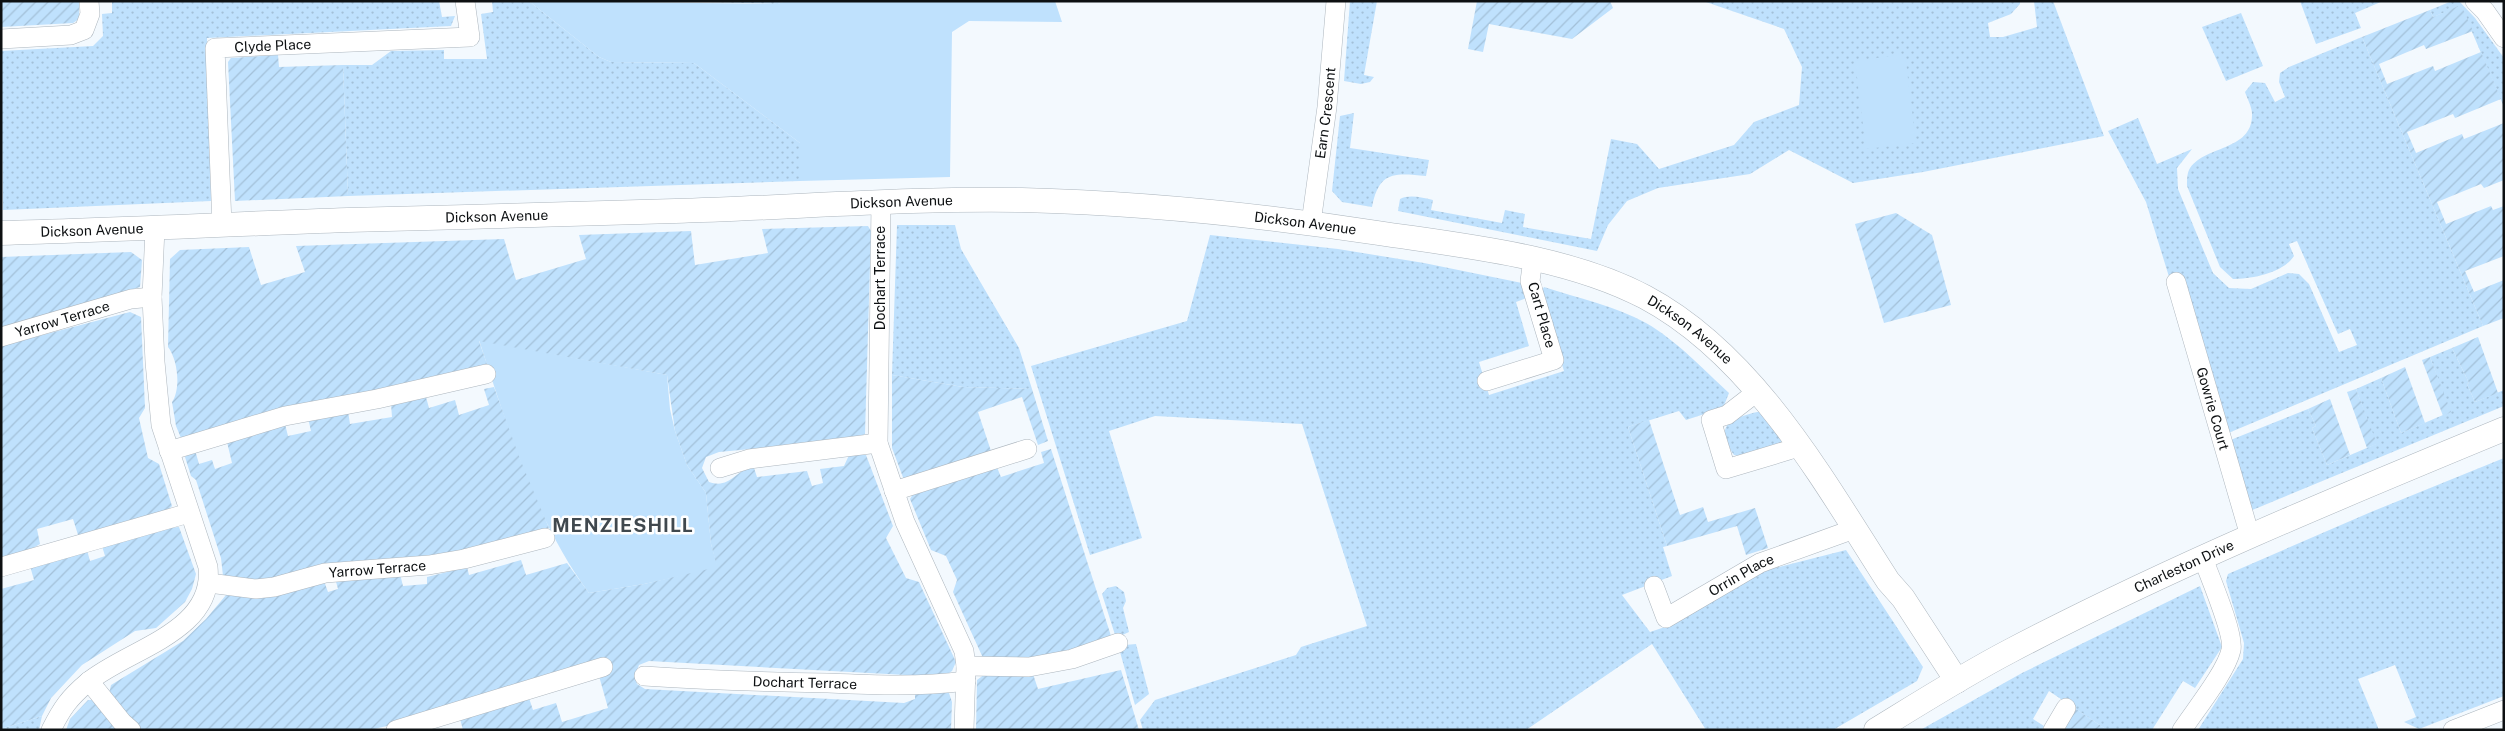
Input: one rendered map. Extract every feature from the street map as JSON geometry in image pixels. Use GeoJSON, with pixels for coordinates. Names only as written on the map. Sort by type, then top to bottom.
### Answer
{"type":"FeatureCollection","features":[{"type":"Feature","properties":{"kind":"street"},"geometry":{"type":"LineString","coordinates":[[1,39],[70,35],[84,30],[90,14],[89,1]]}},
{"type":"Feature","properties":{"kind":"street","name":"Clyde Place"},"geometry":{"type":"LineString","coordinates":[[222,225],[215,48],[470,37],[465,1]]}},
{"type":"Feature","properties":{"kind":"street","name":"Earn Crescent"},"geometry":{"type":"LineString","coordinates":[[1311,223],[1327,107],[1336,1]]}},
{"type":"Feature","properties":{"kind":"street"},"geometry":{"type":"LineString","coordinates":[[2475,1],[2485,11],[2504,38]]}},
{"type":"Feature","properties":{"kind":"street","name":"Dickson Avenue"},"geometry":{"type":"LineString","coordinates":[[1,233],[688,211],[881,202],[1022,200],[1200,211],[1311,223],[1533,259],[1618,284],[1650,300],[1689,327],[1758,391],[1799,444],[1957,681]]}},
{"type":"Feature","properties":{"kind":"street","name":"Dochart Terrace"},"geometry":{"type":"LineString","coordinates":[[881,202],[878,443],[905,522],[964,651],[966,674],[964,730]]}},
{"type":"Feature","properties":{"kind":"street"},"geometry":{"type":"LineString","coordinates":[[51,730],[62,706],[89,681],[175,631],[197,609],[209,583],[208,567],[161,425],[152,297],[155,228]]}},
{"type":"Feature","properties":{"kind":"street","name":"Cart Place"},"geometry":{"type":"LineString","coordinates":[[1487,380],[1554,360],[1530,281],[1533,259]]}},
{"type":"Feature","properties":{"kind":"street","name":"Gowrie Court"},"geometry":{"type":"LineString","coordinates":[[2176,282],[2250,536]]}},
{"type":"Feature","properties":{"kind":"street","name":"Yarrow Terrace"},"geometry":{"type":"LineString","coordinates":[[1,337],[130,299],[152,297]]}},
{"type":"Feature","properties":{"kind":"street"},"geometry":{"type":"LineString","coordinates":[[169,451],[285,416],[386,397],[486,374]]}},
{"type":"Feature","properties":{"kind":"street"},"geometry":{"type":"LineString","coordinates":[[1758,391],[1727,415],[1711,420],[1726,469],[1788,450],[1799,444]]}},
{"type":"Feature","properties":{"kind":"street","name":"Charleston Drive"},"geometry":{"type":"LineString","coordinates":[[1876,730],[2010,651],[2203,558],[2250,536],[2504,429]]}},
{"type":"Feature","properties":{"kind":"street"},"geometry":{"type":"LineString","coordinates":[[720,468],[749,459],[878,443]]}},
{"type":"Feature","properties":{"kind":"street"},"geometry":{"type":"LineString","coordinates":[[894,491],[1027,449]]}},
{"type":"Feature","properties":{"kind":"street"},"geometry":{"type":"LineString","coordinates":[[1,567],[189,513]]}},
{"type":"Feature","properties":{"kind":"street","name":"Orrin Place"},"geometry":{"type":"LineString","coordinates":[[1654,586],[1666,618],[1760,563],[1854,529]]}},
{"type":"Feature","properties":{"kind":"street","name":"Yarrow Terrace"},"geometry":{"type":"LineString","coordinates":[[209,583],[256,589],[274,587],[324,573],[429,565],[464,559],[545,538]]}},
{"type":"Feature","properties":{"kind":"street"},"geometry":{"type":"LineString","coordinates":[[2182,730],[2227,661],[2232,648],[2230,633],[2203,558]]}},
{"type":"Feature","properties":{"kind":"street","name":"Dochart Terrace"},"geometry":{"type":"LineString","coordinates":[[644,676],[732,681],[872,685],[939,684],[966,674],[1028,668],[1072,659],[1118,643]]}},
{"type":"Feature","properties":{"kind":"street"},"geometry":{"type":"LineString","coordinates":[[396,730],[603,668]]}},
{"type":"Feature","properties":{"kind":"street"},"geometry":{"type":"LineString","coordinates":[[89,681],[122,722],[131,730]]}},
{"type":"Feature","properties":{"kind":"street"},"geometry":{"type":"LineString","coordinates":[[2053,730],[2066,708]]}},
{"type":"Feature","properties":{"kind":"street"},"geometry":{"type":"LineString","coordinates":[[2453,730],[2504,710]]}},
{"type":"Feature","properties":{"kind":"shaded area"},"geometry":{"type":"Polygon","coordinates":[[[1,1],[79,1],[79,19],[73,23],[1,27],[1,1]]]}},
{"type":"Feature","properties":{"kind":"shaded area"},"geometry":{"type":"Polygon","coordinates":[[[112,1],[439,1],[442,17],[455,16],[451,26],[207,38],[211,201],[3,210],[1,51],[93,46],[103,36],[102,14],[112,13],[112,1]]]}},
{"type":"Feature","properties":{"kind":"shaded area"},"geometry":{"type":"Polygon","coordinates":[[[492,1],[530,2],[599,57],[611,62],[694,63],[800,143],[800,181],[348,196],[343,65],[372,65],[391,51],[444,50],[444,59],[487,59],[481,14],[493,12],[492,1]]]}},
{"type":"Feature","properties":{"kind":"shaded area"},"geometry":{"type":"Polygon","coordinates":[[[524,1],[778,4],[785,1],[1055,1],[1062,22],[969,21],[952,32],[950,177],[800,181],[800,143],[694,63],[611,62],[599,57],[530,2],[524,1]]]}},
{"type":"Feature","properties":{"kind":"shaded area"},"geometry":{"type":"Polygon","coordinates":[[[670,1],[785,1],[778,4],[670,1]]]}},
{"type":"Feature","properties":{"kind":"shaded area"},"geometry":{"type":"Polygon","coordinates":[[[1350,1],[1377,1],[1364,75],[1374,77],[1370,82],[1361,84],[1344,81],[1350,1]]]}},
{"type":"Feature","properties":{"kind":"shaded area"},"geometry":{"type":"Polygon","coordinates":[[[1477,1],[1610,1],[1613,8],[1572,39],[1489,24],[1483,52],[1468,49],[1477,1]]]}},
{"type":"Feature","properties":{"kind":"shaded area"},"geometry":{"type":"Polygon","coordinates":[[[1703,1],[2020,1],[2020,4],[2011,14],[1988,23],[1990,37],[2003,37],[2037,27],[2034,1],[2053,1],[2104,136],[1923,172],[1853,183],[1789,150],[1750,174],[1658,188],[1627,201],[1608,225],[1597,251],[1398,211],[1400,199],[1421,197],[1433,200],[1431,210],[1502,223],[1505,210],[1525,214],[1523,227],[1591,239],[1611,139],[1637,144],[1659,169],[1734,145],[1754,122],[1799,105],[1802,67],[1784,29],[1703,1]]]}},
{"type":"Feature","properties":{"kind":"shaded area"},"geometry":{"type":"Polygon","coordinates":[[[2300,1],[2383,1],[2355,13],[2361,28],[2316,44],[2300,1]]]}},
{"type":"Feature","properties":{"kind":"shaded area"},"geometry":{"type":"Polygon","coordinates":[[[2452,1],[2459,1],[2475,18],[2504,58],[2504,107],[2461,6],[2433,17],[2430,10],[2452,1]]]}},
{"type":"Feature","properties":{"kind":"shaded area"},"geometry":{"type":"Polygon","coordinates":[[[2461,5],[2473,31],[2426,49],[2424,45],[2379,64],[2387,84],[2433,66],[2435,71],[2481,52],[2501,99],[2455,118],[2453,114],[2407,132],[2416,153],[2462,134],[2464,139],[2504,123],[2504,180],[2484,188],[2481,184],[2437,202],[2446,224],[2491,206],[2493,210],[2504,206],[2504,256],[2465,271],[2474,292],[2504,280],[2504,318],[2483,326],[2362,37],[2430,10],[2433,17],[2461,5]]]}},
{"type":"Feature","properties":{"kind":"shaded area"},"geometry":{"type":"Polygon","coordinates":[[[2241,13],[2263,66],[2226,81],[2202,27],[2241,13]]]}},
{"type":"Feature","properties":{"kind":"shaded area"},"geometry":{"type":"Polygon","coordinates":[[[2362,37],[2483,326],[2226,434],[2170,280],[2146,202],[2108,131],[2138,118],[2157,164],[2192,149],[2177,168],[2178,189],[2213,273],[2229,288],[2251,289],[2288,273],[2299,274],[2309,284],[2339,352],[2357,345],[2350,329],[2338,334],[2297,241],[2289,244],[2294,256],[2282,267],[2258,276],[2233,279],[2220,267],[2187,186],[2187,178],[2189,170],[2196,162],[2236,142],[2245,135],[2250,126],[2252,114],[2245,92],[2253,82],[2265,83],[2275,102],[2285,97],[2279,82],[2280,73],[2289,67],[2362,37]]]}},
{"type":"Feature","properties":{"kind":"shaded area"},"geometry":{"type":"Polygon","coordinates":[[[1905,54],[1916,143],[1866,149],[1855,61],[1905,54]]]}},
{"type":"Feature","properties":{"kind":"shaded area"},"geometry":{"type":"Polygon","coordinates":[[[278,55],[279,67],[343,65],[348,196],[235,201],[228,62],[231,58],[278,55]]]}},
{"type":"Feature","properties":{"kind":"shaded area"},"geometry":{"type":"Polygon","coordinates":[[[1354,113],[1350,148],[1429,160],[1426,176],[1397,175],[1384,181],[1375,195],[1372,207],[1342,202],[1332,191],[1340,116],[1354,113]]]}},
{"type":"Feature","properties":{"kind":"shaded area"},"geometry":{"type":"Polygon","coordinates":[[[1896,213],[1932,235],[1951,305],[1884,323],[1855,224],[1896,213]]]}},
{"type":"Feature","properties":{"kind":"shaded area"},"geometry":{"type":"Polygon","coordinates":[[[897,225],[955,225],[961,249],[1019,348],[1032,389],[963,387],[892,375],[897,225]]]}},
{"type":"Feature","properties":{"kind":"shaded area"},"geometry":{"type":"Polygon","coordinates":[[[868,226],[871,231],[865,434],[855,439],[719,452],[706,457],[702,468],[709,482],[716,484],[727,482],[753,465],[757,477],[807,471],[812,486],[823,483],[820,469],[844,466],[850,453],[866,455],[893,526],[886,538],[906,578],[919,582],[956,662],[952,671],[943,677],[649,661],[639,665],[635,675],[637,684],[645,689],[904,703],[915,699],[915,694],[920,691],[949,693],[952,702],[951,730],[463,730],[460,719],[529,698],[533,710],[556,703],[562,722],[608,708],[599,676],[374,729],[141,730],[109,694],[111,685],[183,641],[206,619],[226,595],[266,597],[324,581],[328,592],[338,589],[335,578],[400,574],[403,586],[427,584],[427,577],[467,567],[469,575],[521,560],[526,575],[567,563],[589,593],[644,584],[717,567],[711,544],[706,493],[687,465],[675,431],[667,375],[479,341],[488,367],[181,438],[176,426],[172,402],[177,390],[176,367],[168,347],[170,259],[180,250],[249,247],[261,285],[305,272],[296,246],[504,239],[516,280],[586,259],[579,235],[691,231],[695,265],[768,253],[762,229],[868,226]]]}},
{"type":"Feature","properties":{"kind":"shaded area"},"geometry":{"type":"Polygon","coordinates":[[[1210,235],[1338,249],[1424,263],[1522,283],[1527,298],[1516,302],[1529,346],[1479,362],[1489,395],[1564,371],[1540,294],[1544,287],[1622,312],[1646,323],[1668,338],[1729,393],[1723,408],[1686,420],[1679,411],[1628,427],[1667,546],[1663,547],[1672,576],[1622,595],[1650,632],[1662,628],[1763,571],[1846,550],[1923,667],[1917,681],[1833,730],[1706,730],[1652,644],[1526,730],[1143,730],[1140,720],[1155,700],[1296,655],[1301,647],[1367,626],[1302,424],[1155,416],[1109,431],[1142,538],[1090,555],[1031,366],[1187,321],[1210,235]]]}},
{"type":"Feature","properties":{"kind":"shaded area"},"geometry":{"type":"Polygon","coordinates":[[[131,252],[142,260],[140,287],[1,329],[1,257],[131,252]]]}},
{"type":"Feature","properties":{"kind":"shaded area"},"geometry":{"type":"Polygon","coordinates":[[[130,312],[141,317],[145,408],[139,418],[148,458],[159,464],[172,506],[165,513],[79,538],[73,519],[37,529],[40,544],[23,554],[1,560],[1,346],[130,312]]]}},
{"type":"Feature","properties":{"kind":"shaded area"},"geometry":{"type":"Polygon","coordinates":[[[2478,337],[2498,393],[2475,402],[2467,384],[2469,383],[2452,348],[2478,337]]]}},
{"type":"Feature","properties":{"kind":"shaded area"},"geometry":{"type":"Polygon","coordinates":[[[479,340],[667,375],[670,409],[675,431],[687,465],[706,493],[711,544],[718,568],[644,584],[589,593],[553,534],[524,471],[479,340]]]}},
{"type":"Feature","properties":{"kind":"shaded area"},"geometry":{"type":"Polygon","coordinates":[[[2452,348],[2469,383],[2467,384],[2475,402],[2504,390],[2504,406],[2250,511],[2228,441],[2308,409],[2316,426],[2312,428],[2327,465],[2376,444],[2356,389],[2381,378],[2401,433],[2450,412],[2430,357],[2452,348]]]}},
{"type":"Feature","properties":{"kind":"shaded area"},"geometry":{"type":"Polygon","coordinates":[[[2430,357],[2451,412],[2443,416],[2422,360],[2430,357]]]}},
{"type":"Feature","properties":{"kind":"shaded area"},"geometry":{"type":"Polygon","coordinates":[[[2405,367],[2425,423],[2401,433],[2381,378],[2405,367]]]}},
{"type":"Feature","properties":{"kind":"shaded area"},"geometry":{"type":"Polygon","coordinates":[[[892,375],[963,387],[1032,389],[1048,441],[1038,445],[1022,397],[978,412],[991,451],[904,480],[892,448],[892,375]]]}},
{"type":"Feature","properties":{"kind":"shaded area"},"geometry":{"type":"Polygon","coordinates":[[[494,387],[520,459],[549,528],[438,558],[254,582],[223,576],[221,558],[196,480],[191,476],[185,457],[189,452],[195,450],[199,464],[212,460],[215,469],[232,463],[227,442],[285,424],[288,436],[311,431],[308,418],[348,411],[350,424],[392,417],[391,404],[426,397],[429,408],[455,400],[459,415],[489,405],[484,389],[494,387]]]}},
{"type":"Feature","properties":{"kind":"shaded area"},"geometry":{"type":"Polygon","coordinates":[[[2356,389],[2377,444],[2367,448],[2347,392],[2356,389]]]}},
{"type":"Feature","properties":{"kind":"shaded area"},"geometry":{"type":"Polygon","coordinates":[[[2330,399],[2350,455],[2327,465],[2312,428],[2316,426],[2308,409],[2330,399]]]}},
{"type":"Feature","properties":{"kind":"shaded area"},"geometry":{"type":"Polygon","coordinates":[[[1761,411],[1782,440],[1779,446],[1747,457],[1734,455],[1725,436],[1725,429],[1734,420],[1742,416],[1761,411]]]}},
{"type":"Feature","properties":{"kind":"shaded area"},"geometry":{"type":"Polygon","coordinates":[[[1649,420],[1680,515],[1703,507],[1708,522],[1755,508],[1768,548],[1746,555],[1737,526],[1667,546],[1628,427],[1649,420]]]}},
{"type":"Feature","properties":{"kind":"shaded area"},"geometry":{"type":"Polygon","coordinates":[[[1051,449],[1112,639],[1052,658],[983,658],[953,592],[957,580],[946,556],[931,550],[910,499],[914,492],[996,465],[1001,477],[1044,463],[1041,452],[1051,449]]]}},
{"type":"Feature","properties":{"kind":"shaded area"},"geometry":{"type":"Polygon","coordinates":[[[2504,458],[2504,696],[2419,729],[2404,722],[2416,717],[2395,665],[2358,679],[2379,730],[2198,730],[2243,659],[2244,643],[2226,581],[2228,574],[2371,512],[2504,458]]]}},
{"type":"Feature","properties":{"kind":"shaded area"},"geometry":{"type":"Polygon","coordinates":[[[179,527],[196,574],[192,589],[185,602],[156,628],[135,631],[82,665],[51,698],[42,716],[1,729],[1,589],[34,580],[30,566],[87,550],[90,561],[105,556],[102,546],[167,528],[179,527]]]}},
{"type":"Feature","properties":{"kind":"shaded area"},"geometry":{"type":"Polygon","coordinates":[[[1116,586],[1124,592],[1126,601],[1123,608],[1129,632],[1116,638],[1102,594],[1107,588],[1116,586]]]}},
{"type":"Feature","properties":{"kind":"shaded area"},"geometry":{"type":"Polygon","coordinates":[[[2200,586],[2222,647],[2195,688],[2183,681],[2152,730],[2107,730],[2049,691],[2033,719],[2044,726],[2042,730],[1922,729],[2022,673],[2200,586]]]}},
{"type":"Feature","properties":{"kind":"shaded area"},"geometry":{"type":"Polygon","coordinates":[[[1136,644],[1149,694],[1135,705],[1120,652],[1125,645],[1136,644]]]}},
{"type":"Feature","properties":{"kind":"shaded area"},"geometry":{"type":"Polygon","coordinates":[[[1121,670],[1139,730],[976,730],[977,680],[985,674],[1033,674],[1038,689],[1121,670]]]}},
{"type":"Feature","properties":{"kind":"shaded area"},"geometry":{"type":"Polygon","coordinates":[[[88,700],[94,700],[119,730],[66,730],[70,719],[88,700]]]}},
{"type":"Feature","properties":{"kind":"shaded area"},"geometry":{"type":"Polygon","coordinates":[[[2076,709],[2107,730],[2068,730],[2065,728],[2076,709]]]}},
{"type":"Feature","properties":{"kind":"shaded area"},"geometry":{"type":"Polygon","coordinates":[[[42,716],[39,730],[1,730],[1,729],[42,716]]]}},
{"type":"Feature","properties":{"kind":"district","name":"MENZIESHILL"},"geometry":{"type":"Point","coordinates":[623,525]}}]}
